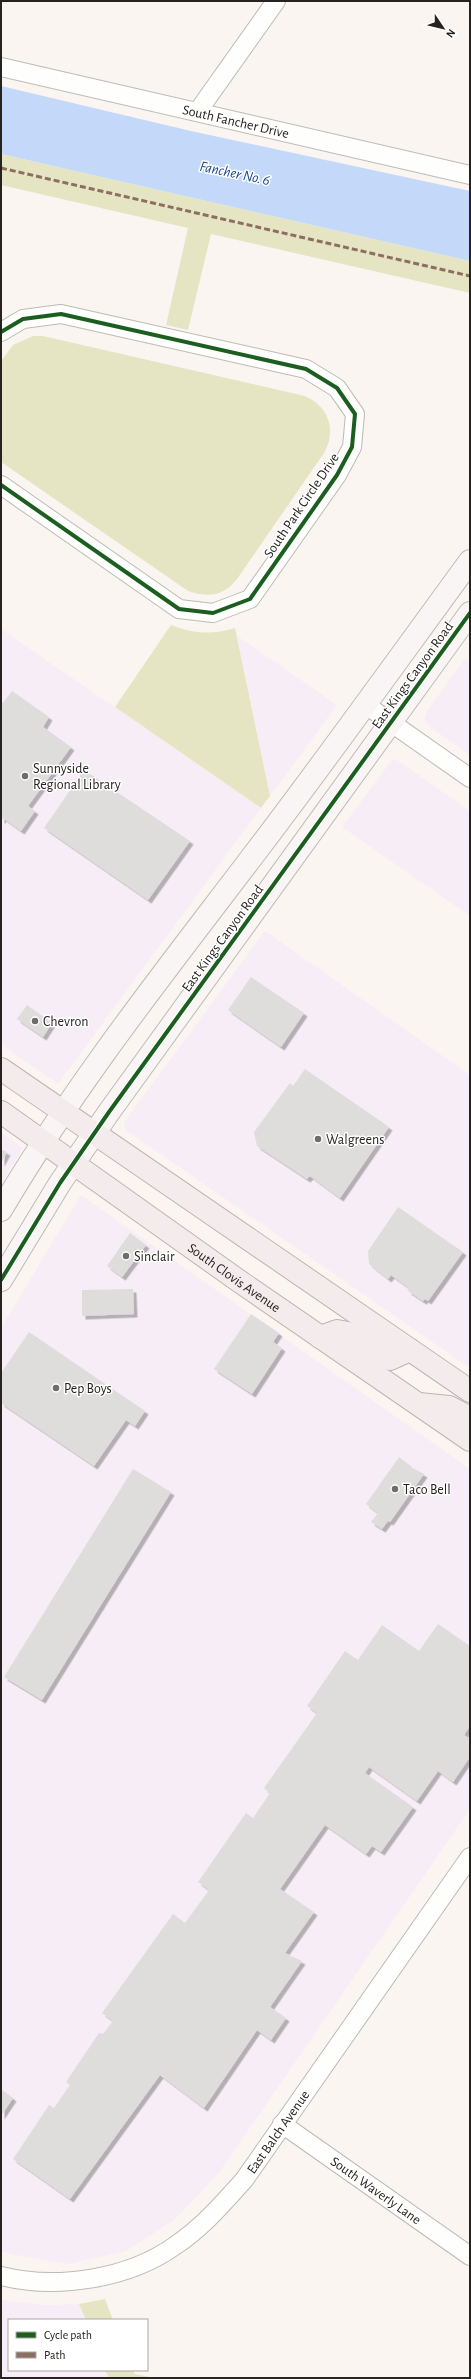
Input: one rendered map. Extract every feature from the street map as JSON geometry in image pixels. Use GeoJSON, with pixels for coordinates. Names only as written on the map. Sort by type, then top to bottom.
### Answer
{"type":"FeatureCollection","features":[{"type":"Feature","properties":{"kind":"main road","name":"East Kings Canyon Road"},"geometry":{"type":"LineString","coordinates":[[1,1210],[43,1142],[169,967],[366,705],[470,561]]}},
{"type":"Feature","properties":{"kind":"main road","name":"East Kings Canyon Road"},"geometry":{"type":"LineString","coordinates":[[1,1280],[73,1164],[95,1132],[470,613]]}},
{"type":"Feature","properties":{"kind":"main road"},"geometry":{"type":"LineString","coordinates":[[1,1069],[95,1132],[470,1391]]}},
{"type":"Feature","properties":{"kind":"main road","name":"South Clovis Avenue"},"geometry":{"type":"LineString","coordinates":[[1,1112],[414,1403],[470,1440]]}},
{"type":"Feature","properties":{"kind":"main road"},"geometry":{"type":"LineString","coordinates":[[320,1337],[337,1330],[348,1333],[390,1359],[410,1350]]}},
{"type":"Feature","properties":{"kind":"main road"},"geometry":{"type":"LineString","coordinates":[[414,1403],[449,1408],[470,1418]]}},
{"type":"Feature","properties":{"kind":"street"},"geometry":{"type":"LineString","coordinates":[[198,112],[276,1]]}},
{"type":"Feature","properties":{"kind":"street","name":"South Fancher Drive"},"geometry":{"type":"LineString","coordinates":[[1,67],[470,175]]}},
{"type":"Feature","properties":{"kind":"street","name":"South Park Circle Drive"},"geometry":{"type":"LineString","coordinates":[[1,332],[23,318],[61,314],[306,369],[337,388],[355,414],[352,448],[337,476],[250,599],[213,613],[179,609],[1,485]]}},
{"type":"Feature","properties":{"kind":"street"},"geometry":{"type":"LineString","coordinates":[[366,705],[470,778]]}},
{"type":"Feature","properties":{"kind":"street","name":"East Balch Avenue"},"geometry":{"type":"LineString","coordinates":[[1,2276],[37,2281],[93,2278],[141,2264],[176,2246],[215,2212],[244,2180],[470,1857]]}},
{"type":"Feature","properties":{"kind":"street","name":"South Waverly Lane"},"geometry":{"type":"LineString","coordinates":[[282,2124],[470,2256]]}},
{"type":"Feature","properties":{"kind":"shaded area"},"geometry":{"type":"Polygon","coordinates":[[[1,629],[261,808],[58,1084],[1,1045],[1,629]]]}},
{"type":"Feature","properties":{"kind":"shaded area"},"geometry":{"type":"Polygon","coordinates":[[[237,636],[337,705],[270,796],[237,636]]]}},
{"type":"Feature","properties":{"kind":"shaded area"},"geometry":{"type":"Polygon","coordinates":[[[465,659],[469,661],[470,659],[470,755],[430,727],[425,719],[427,711],[465,659]]]}},
{"type":"Feature","properties":{"kind":"shaded area"},"geometry":{"type":"Polygon","coordinates":[[[392,760],[397,760],[470,811],[470,916],[342,827],[392,760]]]}},
{"type":"Feature","properties":{"kind":"shaded area"},"geometry":{"type":"Polygon","coordinates":[[[265,931],[470,1075],[470,1368],[127,1131],[124,1126],[125,1121],[265,931]]]}},
{"type":"Feature","properties":{"kind":"shaded area"},"geometry":{"type":"Polygon","coordinates":[[[1,1133],[23,1148],[1,1184],[1,1133]]]}},
{"type":"Feature","properties":{"kind":"shaded area"},"geometry":{"type":"Polygon","coordinates":[[[81,1195],[470,1469],[470,1809],[218,2174],[174,2220],[126,2251],[68,2264],[1,2251],[1,1328],[81,1195]]]}},
{"type":"Feature","properties":{"kind":"shaded area"},"geometry":{"type":"Polygon","coordinates":[[[1,2300],[45,2305],[79,2304],[86,2319],[8,2319],[8,2371],[106,2371],[109,2378],[1,2378],[1,2300]]]}},
{"type":"Feature","properties":{"kind":"green space"},"geometry":{"type":"Polygon","coordinates":[[[1,154],[470,261],[470,293],[211,234],[188,330],[166,325],[188,228],[1,185],[1,154]]]}},
{"type":"Feature","properties":{"kind":"green space"},"geometry":{"type":"Polygon","coordinates":[[[33,336],[43,336],[305,396],[320,406],[325,413],[330,428],[330,436],[324,453],[237,579],[227,589],[209,595],[188,591],[1,462],[1,361],[13,345],[33,336]]]}},
{"type":"Feature","properties":{"kind":"green space"},"geometry":{"type":"Polygon","coordinates":[[[171,625],[195,632],[219,632],[235,628],[270,796],[261,808],[115,707],[171,625]]]}},
{"type":"Feature","properties":{"kind":"green space"},"geometry":{"type":"Polygon","coordinates":[[[105,2299],[113,2319],[86,2319],[79,2304],[105,2299]]]}},
{"type":"Feature","properties":{"kind":"green space"},"geometry":{"type":"Polygon","coordinates":[[[106,2371],[134,2371],[135,2374],[155,2378],[109,2378],[106,2371]]]}},
{"type":"Feature","properties":{"kind":"water","name":"Fancher No. 6"},"geometry":{"type":"Polygon","coordinates":[[[1,86],[191,131],[470,191],[470,261],[1,154],[1,86]]]}},
{"type":"Feature","properties":{"kind":"building","name":"Sunnyside Regional Library"},"geometry":{"type":"Polygon","coordinates":[[[12,691],[49,717],[43,727],[71,747],[28,806],[35,811],[21,831],[3,818],[1,821],[1,701],[3,703],[12,691]]]}},
{"type":"Feature","properties":{"kind":"building"},"geometry":{"type":"Polygon","coordinates":[[[84,770],[190,841],[148,900],[44,828],[84,770]]]}},
{"type":"Feature","properties":{"kind":"building"},"geometry":{"type":"Polygon","coordinates":[[[251,977],[304,1013],[281,1047],[228,1010],[251,977]]]}},
{"type":"Feature","properties":{"kind":"building","name":"Chevron"},"geometry":{"type":"Polygon","coordinates":[[[27,1005],[52,1023],[43,1037],[17,1019],[27,1005]]]}},
{"type":"Feature","properties":{"kind":"building","name":"Walgreens"},"geometry":{"type":"Polygon","coordinates":[[[305,1069],[389,1127],[340,1198],[310,1176],[307,1179],[257,1146],[254,1132],[290,1083],[293,1086],[305,1069]]]}},
{"type":"Feature","properties":{"kind":"building"},"geometry":{"type":"Polygon","coordinates":[[[1,1149],[7,1152],[1,1163],[1,1149]]]}},
{"type":"Feature","properties":{"kind":"building"},"geometry":{"type":"Polygon","coordinates":[[[398,1207],[463,1252],[428,1301],[425,1299],[423,1301],[408,1291],[409,1288],[391,1275],[388,1279],[369,1264],[368,1251],[398,1207]]]}},
{"type":"Feature","properties":{"kind":"building","name":"Sinclair"},"geometry":{"type":"Polygon","coordinates":[[[130,1233],[146,1245],[122,1277],[107,1266],[130,1233]]]}},
{"type":"Feature","properties":{"kind":"building"},"geometry":{"type":"Polygon","coordinates":[[[133,1289],[134,1314],[82,1316],[82,1290],[133,1289]]]}},
{"type":"Feature","properties":{"kind":"building"},"geometry":{"type":"Polygon","coordinates":[[[251,1314],[279,1333],[273,1342],[282,1348],[252,1394],[214,1369],[251,1314]]]}},
{"type":"Feature","properties":{"kind":"building","name":"Pep Boys"},"geometry":{"type":"Polygon","coordinates":[[[29,1332],[145,1411],[135,1426],[126,1420],[94,1466],[1,1403],[1,1373],[29,1332]]]}},
{"type":"Feature","properties":{"kind":"building","name":"Taco Bell"},"geometry":{"type":"Polygon","coordinates":[[[399,1457],[408,1464],[407,1465],[424,1474],[390,1522],[388,1521],[382,1529],[371,1522],[378,1513],[366,1504],[399,1457]]]}},
{"type":"Feature","properties":{"kind":"building"},"geometry":{"type":"Polygon","coordinates":[[[133,1469],[171,1492],[42,1700],[4,1677],[133,1469]]]}},
{"type":"Feature","properties":{"kind":"building"},"geometry":{"type":"Polygon","coordinates":[[[438,1624],[470,1646],[470,1726],[464,1735],[470,1739],[470,1757],[453,1782],[438,1771],[417,1801],[369,1767],[365,1773],[413,1807],[381,1852],[372,1846],[366,1854],[325,1825],[280,1889],[314,1912],[285,1953],[302,1961],[270,2007],[286,2018],[271,2040],[257,2030],[204,2108],[160,2075],[70,2199],[13,2159],[49,2105],[54,2108],[70,2085],[66,2082],[99,2033],[103,2034],[113,2021],[102,2013],[173,1914],[185,1923],[209,1890],[198,1882],[246,1813],[253,1818],[270,1793],[264,1788],[317,1713],[307,1706],[345,1651],[358,1660],[382,1625],[419,1651],[438,1624]]]}},
{"type":"Feature","properties":{"kind":"building"},"geometry":{"type":"Polygon","coordinates":[[[1,2089],[13,2098],[1,2116],[1,2089]]]}},
{"type":"Feature","properties":{"kind":"marked path"},"geometry":{"type":"LineString","coordinates":[[1,168],[470,276]]}},
{"type":"Feature","properties":{"kind":"cycle path"},"geometry":{"type":"LineString","coordinates":[[1,332],[23,319],[61,314],[306,369],[337,388],[355,414],[352,447],[337,475],[250,599],[213,613],[179,609],[1,485]]}},
{"type":"Feature","properties":{"kind":"cycle path"},"geometry":{"type":"LineString","coordinates":[[1,1280],[60,1183],[109,1112],[470,613]]}},
{"type":"Feature","properties":{"kind":"place","name":"Sunnyside Regional Library"},"geometry":{"type":"Point","coordinates":[25,776]}},
{"type":"Feature","properties":{"kind":"place","name":"Chevron"},"geometry":{"type":"Point","coordinates":[35,1021]}},
{"type":"Feature","properties":{"kind":"place","name":"Walgreens"},"geometry":{"type":"Point","coordinates":[318,1139]}},
{"type":"Feature","properties":{"kind":"place","name":"Sinclair"},"geometry":{"type":"Point","coordinates":[126,1256]}},
{"type":"Feature","properties":{"kind":"place","name":"Pep Boys"},"geometry":{"type":"Point","coordinates":[56,1388]}},
{"type":"Feature","properties":{"kind":"place","name":"Taco Bell"},"geometry":{"type":"Point","coordinates":[395,1489]}}]}
